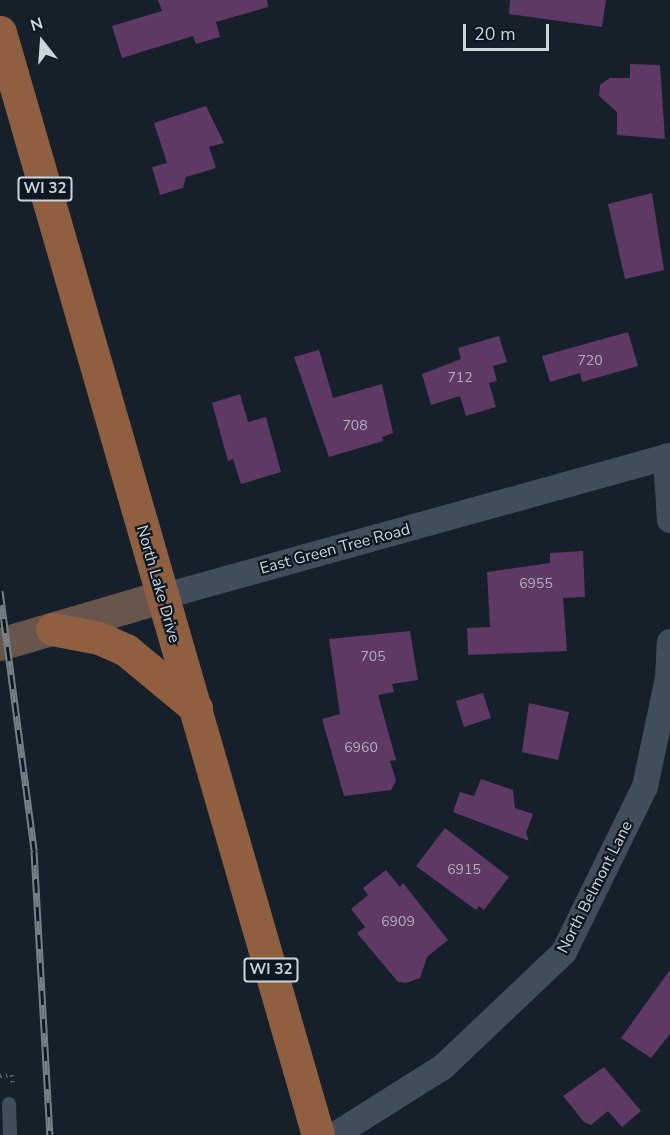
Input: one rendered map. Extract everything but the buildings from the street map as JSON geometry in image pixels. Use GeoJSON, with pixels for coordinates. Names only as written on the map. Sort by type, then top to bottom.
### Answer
{"type":"FeatureCollection","features":[{"type":"Feature","properties":{"kind":"main road","name":"North Lake Drive"},"geometry":{"type":"LineString","coordinates":[[0,32],[161,597],[196,708],[318,1135]]}},
{"type":"Feature","properties":{"kind":"main road"},"geometry":{"type":"LineString","coordinates":[[51,629],[99,638],[126,650],[196,708]]}},
{"type":"Feature","properties":{"kind":"street","name":"East Green Tree Road"},"geometry":{"type":"LineString","coordinates":[[0,644],[668,456]]}},
{"type":"Feature","properties":{"kind":"street"},"geometry":{"type":"LineString","coordinates":[[668,456],[670,520]]}},
{"type":"Feature","properties":{"kind":"street","name":"North Belmont Lane"},"geometry":{"type":"LineString","coordinates":[[335,1135],[443,1066],[564,952],[645,787],[668,678],[670,642]]}},
{"type":"Feature","properties":{"kind":"lane"},"geometry":{"type":"LineString","coordinates":[[9,1104],[10,1135]]}},
{"type":"Feature","properties":{"kind":"railway"},"geometry":{"type":"LineString","coordinates":[[0,591],[34,851],[50,1135]]}}]}
